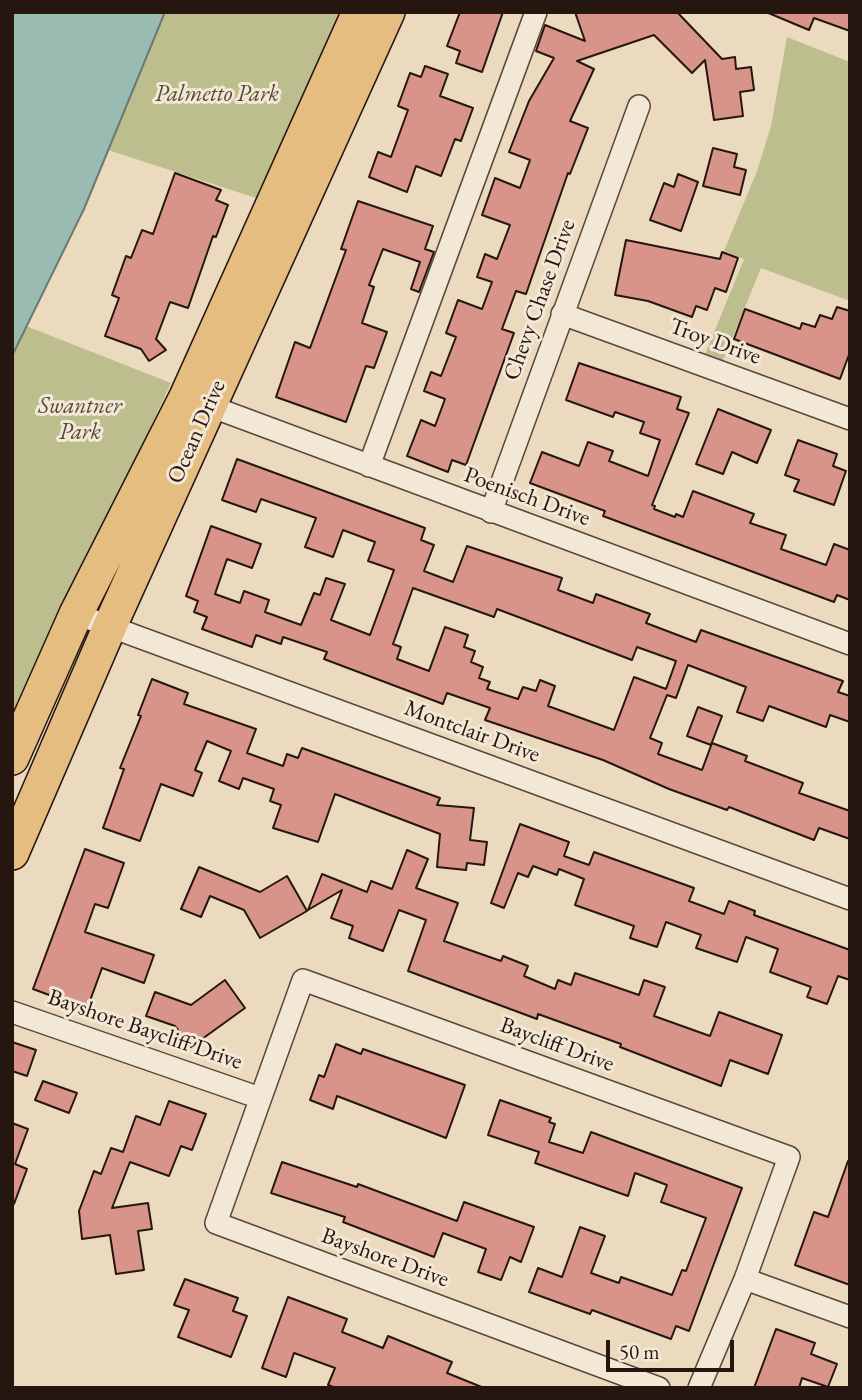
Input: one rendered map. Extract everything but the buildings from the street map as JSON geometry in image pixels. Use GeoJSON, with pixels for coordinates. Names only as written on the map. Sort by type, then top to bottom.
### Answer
{"type":"FeatureCollection","features":[{"type":"Feature","properties":{"kind":"main road","name":"Ocean Drive"},"geometry":{"type":"LineString","coordinates":[[268,245],[359,12]]}},
{"type":"Feature","properties":{"kind":"main road","name":"Ocean Drive"},"geometry":{"type":"LineString","coordinates":[[12,853],[27,779],[110,626],[197,402],[268,245],[387,12]]}},
{"type":"Feature","properties":{"kind":"main road","name":"Ocean Drive"},"geometry":{"type":"LineString","coordinates":[[12,758],[76,614],[197,402]]}},
{"type":"Feature","properties":{"kind":"street"},"geometry":{"type":"LineString","coordinates":[[369,466],[536,12]]}},
{"type":"Feature","properties":{"kind":"street","name":"Chevy Chase Drive"},"geometry":{"type":"LineString","coordinates":[[491,512],[639,106]]}},
{"type":"Feature","properties":{"kind":"street","name":"Troy Drive"},"geometry":{"type":"LineString","coordinates":[[562,314],[850,419]]}},
{"type":"Feature","properties":{"kind":"street","name":"Poenisch Drive"},"geometry":{"type":"LineString","coordinates":[[197,402],[850,644]]}},
{"type":"Feature","properties":{"kind":"street","name":"Montclair Drive"},"geometry":{"type":"LineString","coordinates":[[76,614],[850,899]]}},
{"type":"Feature","properties":{"kind":"street","name":"Baycliff Drive"},"geometry":{"type":"LineString","coordinates":[[260,1098],[303,980],[789,1157],[745,1279]]}},
{"type":"Feature","properties":{"kind":"street","name":"Bayshore Baycliff Drive"},"geometry":{"type":"LineString","coordinates":[[12,1012],[260,1098]]}},
{"type":"Feature","properties":{"kind":"street","name":"Bayshore Drive"},"geometry":{"type":"LineString","coordinates":[[260,1098],[216,1223],[659,1388]]}},
{"type":"Feature","properties":{"kind":"street"},"geometry":{"type":"LineString","coordinates":[[699,1388],[745,1279],[850,1317]]}},
{"type":"Feature","properties":{"kind":"green space","name":"Palmetto Park"},"geometry":{"type":"Polygon","coordinates":[[[165,12],[342,12],[259,199],[108,150],[165,12]]]}},
{"type":"Feature","properties":{"kind":"green space"},"geometry":{"type":"Polygon","coordinates":[[[787,37],[850,62],[850,301],[761,268],[722,363],[704,357],[744,259],[724,251],[757,171],[771,126],[787,37]]]}},
{"type":"Feature","properties":{"kind":"green space","name":"Swantner Park"},"geometry":{"type":"Polygon","coordinates":[[[26,326],[171,383],[12,723],[12,356],[26,326]]]}},
{"type":"Feature","properties":{"kind":"water"},"geometry":{"type":"Polygon","coordinates":[[[12,12],[165,12],[84,209],[12,356],[12,12]]]}}]}
